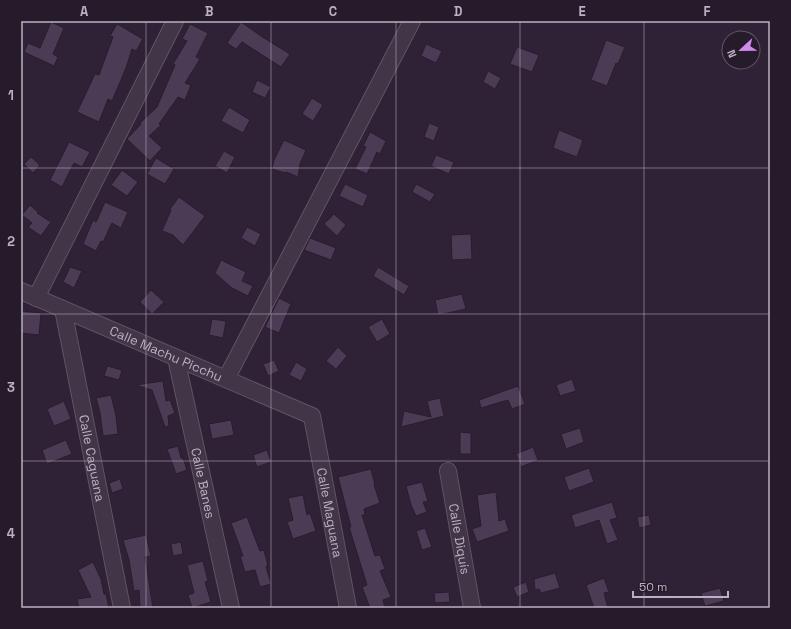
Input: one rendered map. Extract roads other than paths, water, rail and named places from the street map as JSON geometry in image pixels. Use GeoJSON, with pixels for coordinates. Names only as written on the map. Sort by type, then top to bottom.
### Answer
{"type":"FeatureCollection","features":[{"type":"Feature","properties":{"kind":"street"},"geometry":{"type":"LineString","coordinates":[[36,298],[175,21]]}},
{"type":"Feature","properties":{"kind":"street"},"geometry":{"type":"LineString","coordinates":[[226,379],[412,21]]}},
{"type":"Feature","properties":{"kind":"street","name":"Calle Machu Picchu"},"geometry":{"type":"LineString","coordinates":[[21,291],[312,416]]}},
{"type":"Feature","properties":{"kind":"street","name":"Calle Caguana"},"geometry":{"type":"LineString","coordinates":[[63,309],[122,608]]}},
{"type":"Feature","properties":{"kind":"street","name":"Calle Banes"},"geometry":{"type":"LineString","coordinates":[[176,358],[231,608]]}},
{"type":"Feature","properties":{"kind":"street","name":"Calle Maguana"},"geometry":{"type":"LineString","coordinates":[[312,416],[348,608]]}},
{"type":"Feature","properties":{"kind":"street","name":"Calle Diquís"},"geometry":{"type":"LineString","coordinates":[[448,471],[472,608]]}}]}
